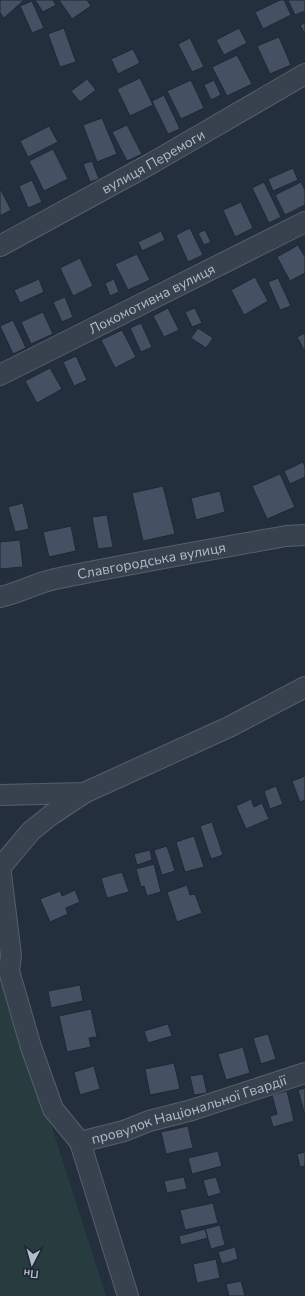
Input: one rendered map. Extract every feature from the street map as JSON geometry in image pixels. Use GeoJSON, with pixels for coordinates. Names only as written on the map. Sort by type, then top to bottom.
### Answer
{"type":"FeatureCollection","features":[{"type":"Feature","properties":{"kind":"street","name":"вулиця Перемоги"},"geometry":{"type":"LineString","coordinates":[[0,246],[152,163],[305,74]]}},
{"type":"Feature","properties":{"kind":"street","name":"Локомотивна вулиця"},"geometry":{"type":"LineString","coordinates":[[0,376],[305,222]]}},
{"type":"Feature","properties":{"kind":"street","name":"Славгородська вулиця"},"geometry":{"type":"LineString","coordinates":[[0,597],[12,595],[52,580],[99,570],[286,536],[305,535]]}},
{"type":"Feature","properties":{"kind":"street"},"geometry":{"type":"LineString","coordinates":[[1,874],[31,831],[51,815],[84,793],[229,727],[305,687]]}},
{"type":"Feature","properties":{"kind":"street"},"geometry":{"type":"LineString","coordinates":[[0,795],[84,793]]}},
{"type":"Feature","properties":{"kind":"street","name":"провулок Національної Гвардії"},"geometry":{"type":"LineString","coordinates":[[1,874],[11,955],[9,971],[31,1047],[53,1109],[80,1142],[124,1131],[149,1121],[192,1110],[305,1073]]}},
{"type":"Feature","properties":{"kind":"street"},"geometry":{"type":"LineString","coordinates":[[80,1142],[128,1296]]}},
{"type":"Feature","properties":{"kind":"green space"},"geometry":{"type":"Polygon","coordinates":[[[0,953],[9,993],[106,1296],[0,1296],[0,953]]]}},
{"type":"Feature","properties":{"kind":"building"},"geometry":{"type":"Polygon","coordinates":[[[0,0],[24,0],[4,18],[0,13],[0,0]]]}},
{"type":"Feature","properties":{"kind":"building"},"geometry":{"type":"Polygon","coordinates":[[[35,0],[53,0],[56,5],[43,12],[35,0]]]}},
{"type":"Feature","properties":{"kind":"building"},"geometry":{"type":"Polygon","coordinates":[[[59,0],[87,0],[91,6],[72,19],[59,0]]]}},
{"type":"Feature","properties":{"kind":"building"},"geometry":{"type":"Polygon","coordinates":[[[280,0],[284,0],[291,15],[263,29],[255,12],[280,0]]]}},
{"type":"Feature","properties":{"kind":"building"},"geometry":{"type":"Polygon","coordinates":[[[288,0],[305,0],[305,11],[295,15],[288,0]]]}},
{"type":"Feature","properties":{"kind":"building"},"geometry":{"type":"Polygon","coordinates":[[[32,1],[44,28],[32,33],[20,6],[32,1]]]}},
{"type":"Feature","properties":{"kind":"building"},"geometry":{"type":"Polygon","coordinates":[[[305,23],[305,34],[300,25],[305,23]]]}},
{"type":"Feature","properties":{"kind":"building"},"geometry":{"type":"Polygon","coordinates":[[[64,28],[76,62],[60,67],[48,34],[64,28]]]}},
{"type":"Feature","properties":{"kind":"building"},"geometry":{"type":"Polygon","coordinates":[[[239,28],[247,43],[224,55],[216,40],[239,28]]]}},
{"type":"Feature","properties":{"kind":"building"},"geometry":{"type":"Polygon","coordinates":[[[279,37],[291,65],[270,74],[257,46],[279,37]]]}},
{"type":"Feature","properties":{"kind":"building"},"geometry":{"type":"Polygon","coordinates":[[[190,38],[204,67],[192,72],[178,44],[190,38]]]}},
{"type":"Feature","properties":{"kind":"building"},"geometry":{"type":"Polygon","coordinates":[[[133,49],[140,63],[118,74],[111,59],[133,49]]]}},
{"type":"Feature","properties":{"kind":"building"},"geometry":{"type":"Polygon","coordinates":[[[237,55],[252,84],[227,96],[212,67],[237,55]]]}},
{"type":"Feature","properties":{"kind":"building"},"geometry":{"type":"Polygon","coordinates":[[[140,78],[153,105],[130,116],[117,89],[140,78]]]}},
{"type":"Feature","properties":{"kind":"building"},"geometry":{"type":"Polygon","coordinates":[[[87,79],[96,90],[80,102],[71,91],[87,79]]]}},
{"type":"Feature","properties":{"kind":"building"},"geometry":{"type":"Polygon","coordinates":[[[191,80],[204,108],[181,119],[167,91],[191,80]]]}},
{"type":"Feature","properties":{"kind":"building"},"geometry":{"type":"Polygon","coordinates":[[[214,80],[221,95],[211,100],[204,85],[214,80]]]}},
{"type":"Feature","properties":{"kind":"building"},"geometry":{"type":"Polygon","coordinates":[[[164,95],[180,129],[168,134],[152,101],[164,95]]]}},
{"type":"Feature","properties":{"kind":"building"},"geometry":{"type":"Polygon","coordinates":[[[102,118],[117,154],[97,162],[83,125],[102,118]]]}},
{"type":"Feature","properties":{"kind":"building"},"geometry":{"type":"Polygon","coordinates":[[[127,125],[142,154],[127,161],[112,132],[127,125]]]}},
{"type":"Feature","properties":{"kind":"building"},"geometry":{"type":"Polygon","coordinates":[[[49,126],[58,142],[28,157],[20,141],[49,126]]]}},
{"type":"Feature","properties":{"kind":"building"},"geometry":{"type":"Polygon","coordinates":[[[53,149],[68,179],[44,191],[29,161],[53,149]]]}},
{"type":"Feature","properties":{"kind":"building"},"geometry":{"type":"Polygon","coordinates":[[[92,161],[99,179],[90,182],[83,164],[92,161]]]}},
{"type":"Feature","properties":{"kind":"building"},"geometry":{"type":"Polygon","coordinates":[[[293,168],[298,180],[273,191],[268,179],[293,168]]]}},
{"type":"Feature","properties":{"kind":"building"},"geometry":{"type":"Polygon","coordinates":[[[32,180],[42,202],[28,208],[19,186],[32,180]]]}},
{"type":"Feature","properties":{"kind":"building"},"geometry":{"type":"Polygon","coordinates":[[[264,182],[281,217],[269,223],[252,188],[264,182]]]}},
{"type":"Feature","properties":{"kind":"building"},"geometry":{"type":"Polygon","coordinates":[[[301,182],[305,190],[305,205],[285,215],[275,195],[301,182]]]}},
{"type":"Feature","properties":{"kind":"building"},"geometry":{"type":"Polygon","coordinates":[[[0,188],[11,210],[0,216],[0,188]]]}},
{"type":"Feature","properties":{"kind":"building"},"geometry":{"type":"Polygon","coordinates":[[[241,202],[253,228],[235,237],[223,210],[241,202]]]}},
{"type":"Feature","properties":{"kind":"building"},"geometry":{"type":"Polygon","coordinates":[[[190,228],[203,255],[188,262],[176,235],[190,228]]]}},
{"type":"Feature","properties":{"kind":"building"},"geometry":{"type":"Polygon","coordinates":[[[205,230],[211,242],[204,245],[198,233],[205,230]]]}},
{"type":"Feature","properties":{"kind":"building"},"geometry":{"type":"Polygon","coordinates":[[[161,231],[165,240],[142,251],[138,242],[161,231]]]}},
{"type":"Feature","properties":{"kind":"building"},"geometry":{"type":"Polygon","coordinates":[[[298,245],[305,257],[305,273],[290,281],[277,257],[298,245]]]}},
{"type":"Feature","properties":{"kind":"building"},"geometry":{"type":"Polygon","coordinates":[[[137,254],[150,280],[128,290],[115,264],[137,254]]]}},
{"type":"Feature","properties":{"kind":"building"},"geometry":{"type":"Polygon","coordinates":[[[80,258],[93,286],[73,296],[60,268],[80,258]]]}},
{"type":"Feature","properties":{"kind":"building"},"geometry":{"type":"Polygon","coordinates":[[[255,277],[268,301],[244,315],[231,290],[255,277]]]}},
{"type":"Feature","properties":{"kind":"building"},"geometry":{"type":"Polygon","coordinates":[[[278,278],[291,306],[280,310],[268,282],[278,278]]]}},
{"type":"Feature","properties":{"kind":"building"},"geometry":{"type":"Polygon","coordinates":[[[39,279],[44,292],[20,303],[14,290],[39,279]]]}},
{"type":"Feature","properties":{"kind":"building"},"geometry":{"type":"Polygon","coordinates":[[[114,279],[119,292],[110,296],[105,283],[114,279]]]}},
{"type":"Feature","properties":{"kind":"building"},"geometry":{"type":"Polygon","coordinates":[[[65,297],[73,317],[62,322],[53,302],[65,297]]]}},
{"type":"Feature","properties":{"kind":"building"},"geometry":{"type":"Polygon","coordinates":[[[168,308],[179,330],[164,337],[153,316],[168,308]]]}},
{"type":"Feature","properties":{"kind":"building"},"geometry":{"type":"Polygon","coordinates":[[[195,308],[202,323],[192,327],[185,312],[195,308]]]}},
{"type":"Feature","properties":{"kind":"building"},"geometry":{"type":"Polygon","coordinates":[[[43,312],[53,334],[31,344],[21,322],[43,312]]]}},
{"type":"Feature","properties":{"kind":"building"},"geometry":{"type":"Polygon","coordinates":[[[13,320],[26,348],[13,354],[0,326],[13,320]]]}},
{"type":"Feature","properties":{"kind":"building"},"geometry":{"type":"Polygon","coordinates":[[[141,323],[152,347],[141,352],[130,328],[141,323]]]}},
{"type":"Feature","properties":{"kind":"building"},"geometry":{"type":"Polygon","coordinates":[[[198,328],[213,338],[206,348],[191,338],[198,328]]]}},
{"type":"Feature","properties":{"kind":"building"},"geometry":{"type":"Polygon","coordinates":[[[122,330],[136,357],[115,368],[101,340],[122,330]]]}},
{"type":"Feature","properties":{"kind":"building"},"geometry":{"type":"Polygon","coordinates":[[[305,333],[305,352],[297,337],[305,333]]]}},
{"type":"Feature","properties":{"kind":"building"},"geometry":{"type":"Polygon","coordinates":[[[76,356],[87,380],[74,386],[63,362],[76,356]]]}},
{"type":"Feature","properties":{"kind":"building"},"geometry":{"type":"Polygon","coordinates":[[[50,368],[62,389],[37,403],[25,381],[50,368]]]}},
{"type":"Feature","properties":{"kind":"building"},"geometry":{"type":"Polygon","coordinates":[[[303,462],[305,467],[305,477],[290,484],[284,471],[303,462]]]}},
{"type":"Feature","properties":{"kind":"building"},"geometry":{"type":"Polygon","coordinates":[[[280,474],[295,507],[267,519],[252,486],[280,474]]]}},
{"type":"Feature","properties":{"kind":"building"},"geometry":{"type":"Polygon","coordinates":[[[163,486],[175,534],[143,541],[132,493],[163,486]]]}},
{"type":"Feature","properties":{"kind":"building"},"geometry":{"type":"Polygon","coordinates":[[[220,491],[225,512],[196,520],[191,498],[220,491]]]}},
{"type":"Feature","properties":{"kind":"building"},"geometry":{"type":"Polygon","coordinates":[[[23,503],[29,529],[15,532],[8,507],[23,503]]]}},
{"type":"Feature","properties":{"kind":"building"},"geometry":{"type":"Polygon","coordinates":[[[107,515],[113,547],[98,549],[92,517],[107,515]]]}},
{"type":"Feature","properties":{"kind":"building"},"geometry":{"type":"Polygon","coordinates":[[[71,526],[76,551],[49,557],[43,532],[71,526]]]}},
{"type":"Feature","properties":{"kind":"building"},"geometry":{"type":"Polygon","coordinates":[[[20,540],[23,567],[0,569],[0,542],[20,540]]]}},
{"type":"Feature","properties":{"kind":"building"},"geometry":{"type":"Polygon","coordinates":[[[305,776],[305,800],[300,802],[292,781],[305,776]]]}},
{"type":"Feature","properties":{"kind":"building"},"geometry":{"type":"Polygon","coordinates":[[[276,786],[283,804],[270,809],[264,791],[276,786]]]}},
{"type":"Feature","properties":{"kind":"building"},"geometry":{"type":"Polygon","coordinates":[[[251,799],[254,807],[262,803],[269,819],[246,829],[236,806],[251,799]]]}},
{"type":"Feature","properties":{"kind":"building"},"geometry":{"type":"Polygon","coordinates":[[[212,822],[223,855],[211,859],[200,826],[212,822]]]}},
{"type":"Feature","properties":{"kind":"building"},"geometry":{"type":"Polygon","coordinates":[[[194,836],[204,867],[185,872],[176,842],[194,836]]]}},
{"type":"Feature","properties":{"kind":"building"},"geometry":{"type":"Polygon","coordinates":[[[167,846],[175,871],[162,875],[154,850],[167,846]]]}},
{"type":"Feature","properties":{"kind":"building"},"geometry":{"type":"Polygon","coordinates":[[[150,850],[152,860],[137,865],[134,854],[150,850]]]}},
{"type":"Feature","properties":{"kind":"building"},"geometry":{"type":"Polygon","coordinates":[[[154,864],[161,892],[147,896],[144,886],[141,887],[136,869],[154,864]]]}},
{"type":"Feature","properties":{"kind":"building"},"geometry":{"type":"Polygon","coordinates":[[[122,872],[129,892],[107,898],[101,878],[122,872]]]}},
{"type":"Feature","properties":{"kind":"building"},"geometry":{"type":"Polygon","coordinates":[[[187,885],[190,895],[195,894],[202,913],[177,922],[167,892],[187,885]]]}},
{"type":"Feature","properties":{"kind":"building"},"geometry":{"type":"Polygon","coordinates":[[[75,890],[80,902],[66,908],[68,914],[50,922],[40,899],[60,891],[62,896],[75,890]]]}},
{"type":"Feature","properties":{"kind":"building"},"geometry":{"type":"Polygon","coordinates":[[[80,985],[83,1001],[51,1008],[48,991],[80,985]]]}},
{"type":"Feature","properties":{"kind":"building"},"geometry":{"type":"Polygon","coordinates":[[[91,1009],[97,1037],[89,1038],[91,1047],[67,1052],[59,1016],[91,1009]]]}},
{"type":"Feature","properties":{"kind":"building"},"geometry":{"type":"Polygon","coordinates":[[[168,1024],[172,1036],[148,1043],[144,1031],[168,1024]]]}},
{"type":"Feature","properties":{"kind":"building"},"geometry":{"type":"Polygon","coordinates":[[[268,1034],[276,1059],[261,1064],[253,1038],[268,1034]]]}},
{"type":"Feature","properties":{"kind":"building"},"geometry":{"type":"Polygon","coordinates":[[[243,1047],[250,1073],[226,1080],[218,1054],[243,1047]]]}},
{"type":"Feature","properties":{"kind":"building"},"geometry":{"type":"Polygon","coordinates":[[[174,1063],[180,1089],[150,1095],[145,1069],[174,1063]]]}},
{"type":"Feature","properties":{"kind":"building"},"geometry":{"type":"Polygon","coordinates":[[[94,1066],[100,1089],[80,1095],[74,1072],[94,1066]]]}},
{"type":"Feature","properties":{"kind":"building"},"geometry":{"type":"Polygon","coordinates":[[[203,1074],[207,1093],[194,1095],[190,1076],[203,1074]]]}},
{"type":"Feature","properties":{"kind":"building"},"geometry":{"type":"Polygon","coordinates":[[[305,1088],[305,1116],[298,1090],[305,1088]]]}},
{"type":"Feature","properties":{"kind":"building"},"geometry":{"type":"Polygon","coordinates":[[[287,1091],[294,1121],[273,1127],[270,1116],[277,1114],[272,1095],[287,1091]]]}},
{"type":"Feature","properties":{"kind":"building"},"geometry":{"type":"Polygon","coordinates":[[[188,1126],[193,1148],[166,1154],[161,1132],[188,1126]]]}},
{"type":"Feature","properties":{"kind":"building"},"geometry":{"type":"Polygon","coordinates":[[[218,1151],[222,1166],[192,1174],[188,1158],[218,1151]]]}},
{"type":"Feature","properties":{"kind":"building"},"geometry":{"type":"Polygon","coordinates":[[[305,1152],[305,1166],[300,1167],[297,1154],[305,1152]]]}},
{"type":"Feature","properties":{"kind":"building"},"geometry":{"type":"Polygon","coordinates":[[[184,1177],[187,1189],[167,1193],[164,1181],[184,1177]]]}},
{"type":"Feature","properties":{"kind":"building"},"geometry":{"type":"Polygon","coordinates":[[[216,1177],[221,1193],[208,1197],[203,1180],[216,1177]]]}},
{"type":"Feature","properties":{"kind":"building"},"geometry":{"type":"Polygon","coordinates":[[[213,1203],[218,1223],[185,1230],[180,1210],[213,1203]]]}},
{"type":"Feature","properties":{"kind":"building"},"geometry":{"type":"Polygon","coordinates":[[[220,1225],[225,1245],[211,1249],[205,1229],[220,1225]]]}},
{"type":"Feature","properties":{"kind":"building"},"geometry":{"type":"Polygon","coordinates":[[[205,1229],[208,1238],[181,1245],[179,1236],[205,1229]]]}},
{"type":"Feature","properties":{"kind":"building"},"geometry":{"type":"Polygon","coordinates":[[[235,1247],[238,1259],[222,1264],[218,1252],[235,1247]]]}},
{"type":"Feature","properties":{"kind":"building"},"geometry":{"type":"Polygon","coordinates":[[[216,1259],[220,1278],[197,1283],[193,1264],[216,1259]]]}},
{"type":"Feature","properties":{"kind":"building"},"geometry":{"type":"Polygon","coordinates":[[[241,1281],[245,1296],[229,1296],[226,1284],[241,1281]]]}}]}
